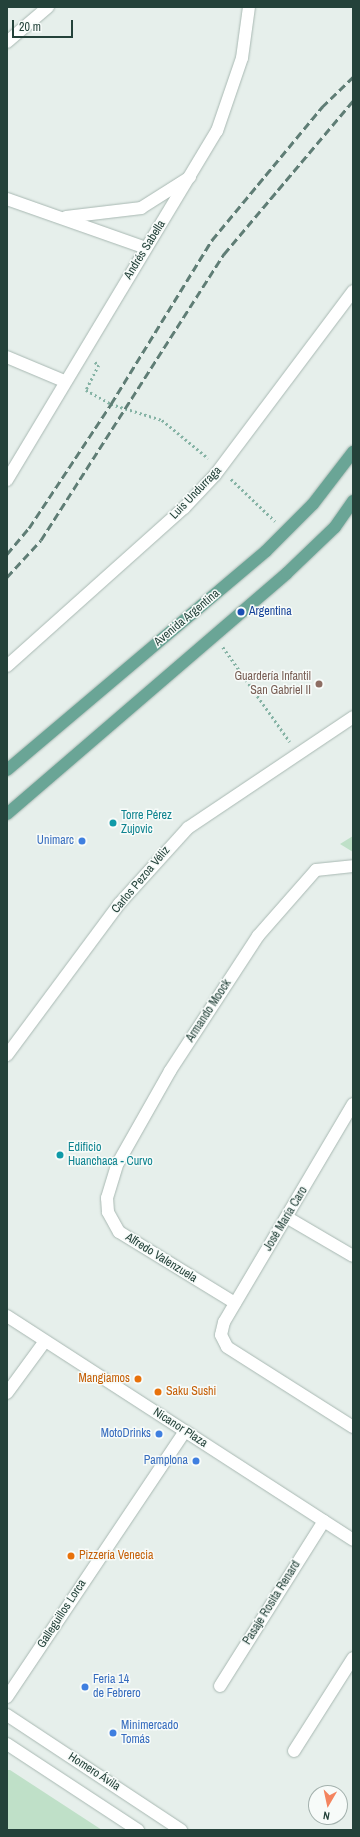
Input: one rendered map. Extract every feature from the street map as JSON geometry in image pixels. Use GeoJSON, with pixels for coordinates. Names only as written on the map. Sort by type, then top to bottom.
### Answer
{"type":"FeatureCollection","features":[{"type":"Feature","properties":{"kind":"main road","name":"Avenida Argentina"},"geometry":{"type":"LineString","coordinates":[[7,770],[266,551],[313,504],[353,452]]}},
{"type":"Feature","properties":{"kind":"main road"},"geometry":{"type":"LineString","coordinates":[[7,814],[215,636],[335,527],[353,502]]}},
{"type":"Feature","properties":{"kind":"street"},"geometry":{"type":"LineString","coordinates":[[7,42],[48,7]]}},
{"type":"Feature","properties":{"kind":"street","name":"Andrés Sabella"},"geometry":{"type":"LineString","coordinates":[[7,480],[64,381],[190,176],[231,100],[242,58],[249,7]]}},
{"type":"Feature","properties":{"kind":"street"},"geometry":{"type":"LineString","coordinates":[[63,217],[141,208],[190,176]]}},
{"type":"Feature","properties":{"kind":"street"},"geometry":{"type":"LineString","coordinates":[[7,199],[63,217],[146,248]]}},
{"type":"Feature","properties":{"kind":"street","name":"Luis Undurraga"},"geometry":{"type":"LineString","coordinates":[[7,666],[184,508],[220,468],[353,291]]}},
{"type":"Feature","properties":{"kind":"street"},"geometry":{"type":"LineString","coordinates":[[7,357],[64,381]]}},
{"type":"Feature","properties":{"kind":"street","name":"Carlos Pezoa Véliz"},"geometry":{"type":"LineString","coordinates":[[7,1055],[119,904],[164,852],[212,808],[353,717]]}},
{"type":"Feature","properties":{"kind":"street","name":"Armando Moock"},"geometry":{"type":"LineString","coordinates":[[108,1198],[118,1163],[170,1071],[258,936],[316,870],[353,866]]}},
{"type":"Feature","properties":{"kind":"street","name":"José María Caro"},"geometry":{"type":"LineString","coordinates":[[353,1104],[288,1218],[235,1303],[221,1334],[227,1347],[353,1427]]}},
{"type":"Feature","properties":{"kind":"street","name":"Alfredo Valenzuela"},"geometry":{"type":"LineString","coordinates":[[108,1198],[108,1212],[119,1232],[235,1303]]}},
{"type":"Feature","properties":{"kind":"street"},"geometry":{"type":"LineString","coordinates":[[288,1218],[353,1256]]}},
{"type":"Feature","properties":{"kind":"street","name":"Nicanor Plaza"},"geometry":{"type":"LineString","coordinates":[[7,1316],[353,1540]]}},
{"type":"Feature","properties":{"kind":"street"},"geometry":{"type":"LineString","coordinates":[[7,1393],[45,1341]]}},
{"type":"Feature","properties":{"kind":"street","name":"Galleguillos Lorca"},"geometry":{"type":"LineString","coordinates":[[7,1698],[185,1431]]}},
{"type":"Feature","properties":{"kind":"street","name":"Pasaje Rosita Renard"},"geometry":{"type":"LineString","coordinates":[[220,1686],[324,1521]]}},
{"type":"Feature","properties":{"kind":"street"},"geometry":{"type":"LineString","coordinates":[[294,1751],[353,1658]]}},
{"type":"Feature","properties":{"kind":"street","name":"Homero Ávila"},"geometry":{"type":"LineString","coordinates":[[7,1715],[181,1830]]}},
{"type":"Feature","properties":{"kind":"street","name":"Homero Ávila"},"geometry":{"type":"LineString","coordinates":[[7,1744],[138,1830]]}},
{"type":"Feature","properties":{"kind":"path"},"geometry":{"type":"LineString","coordinates":[[81,354],[99,365],[86,390],[111,404],[162,420],[220,468],[281,526]]}},
{"type":"Feature","properties":{"kind":"path"},"geometry":{"type":"LineString","coordinates":[[215,636],[297,752]]}},
{"type":"Feature","properties":{"kind":"green space"},"geometry":{"type":"Polygon","coordinates":[[[353,836],[353,852],[340,844],[353,836]]]}},
{"type":"Feature","properties":{"kind":"green space"},"geometry":{"type":"Polygon","coordinates":[[[7,1770],[10,1770],[102,1830],[7,1830],[7,1770]]]}},
{"type":"Feature","properties":{"kind":"railway"},"geometry":{"type":"LineString","coordinates":[[7,554],[29,528],[111,404],[212,240],[322,107],[353,77]]}},
{"type":"Feature","properties":{"kind":"railway"},"geometry":{"type":"LineString","coordinates":[[7,577],[41,540],[224,254],[353,101]]}},
{"type":"Feature","properties":{"kind":"place","name":"Argentina"},"geometry":{"type":"Point","coordinates":[241,612]}},
{"type":"Feature","properties":{"kind":"place","name":"Guardería Infantil San Gabriel II"},"geometry":{"type":"Point","coordinates":[319,684]}},
{"type":"Feature","properties":{"kind":"place","name":"Torre Pérez Zujovic"},"geometry":{"type":"Point","coordinates":[113,823]}},
{"type":"Feature","properties":{"kind":"place","name":"Unimarc"},"geometry":{"type":"Point","coordinates":[82,841]}},
{"type":"Feature","properties":{"kind":"place","name":"Edificio Huanchaca - Curvo"},"geometry":{"type":"Point","coordinates":[60,1155]}},
{"type":"Feature","properties":{"kind":"place","name":"Mangiamos"},"geometry":{"type":"Point","coordinates":[138,1379]}},
{"type":"Feature","properties":{"kind":"place","name":"Saku Sushi"},"geometry":{"type":"Point","coordinates":[158,1392]}},
{"type":"Feature","properties":{"kind":"place","name":"MotoDrinks"},"geometry":{"type":"Point","coordinates":[159,1434]}},
{"type":"Feature","properties":{"kind":"place","name":"Pamplona"},"geometry":{"type":"Point","coordinates":[196,1461]}},
{"type":"Feature","properties":{"kind":"place","name":"Pizzería Venecia"},"geometry":{"type":"Point","coordinates":[71,1556]}},
{"type":"Feature","properties":{"kind":"place","name":"Feria 14 de Febrero"},"geometry":{"type":"Point","coordinates":[85,1687]}},
{"type":"Feature","properties":{"kind":"place","name":"Minimercado Tomás"},"geometry":{"type":"Point","coordinates":[113,1733]}}]}
